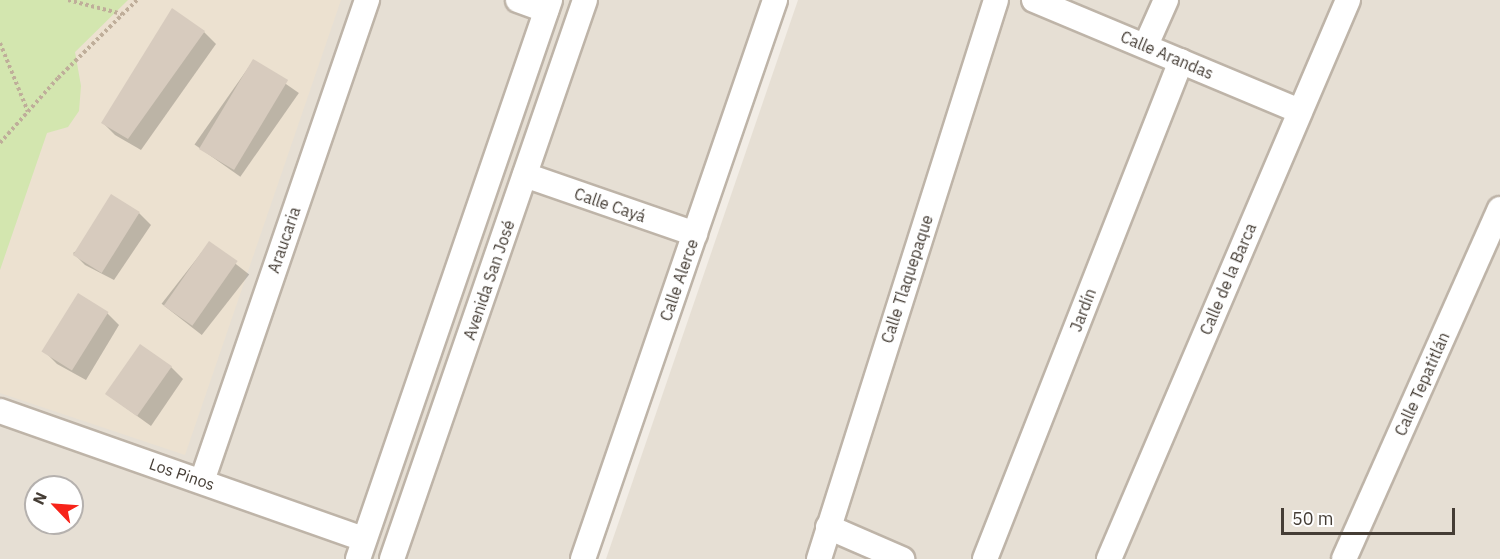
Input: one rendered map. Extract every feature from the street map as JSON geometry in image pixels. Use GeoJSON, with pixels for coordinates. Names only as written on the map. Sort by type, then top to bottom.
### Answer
{"type":"FeatureCollection","features":[{"type":"Feature","properties":{"kind":"street","name":"Araucaria"},"geometry":{"type":"LineString","coordinates":[[202,481],[367,0]]}},
{"type":"Feature","properties":{"kind":"street"},"geometry":{"type":"LineString","coordinates":[[518,0],[548,5]]}},
{"type":"Feature","properties":{"kind":"street","name":"Avenida San José"},"geometry":{"type":"LineString","coordinates":[[392,559],[585,0]]}},
{"type":"Feature","properties":{"kind":"street","name":"Calle Alerce"},"geometry":{"type":"LineString","coordinates":[[584,559],[775,0]]}},
{"type":"Feature","properties":{"kind":"street","name":"Calle Tlaquepaque"},"geometry":{"type":"LineString","coordinates":[[819,559],[996,0]]}},
{"type":"Feature","properties":{"kind":"street","name":"Calle Arandas"},"geometry":{"type":"LineString","coordinates":[[1034,0],[1300,111]]}},
{"type":"Feature","properties":{"kind":"street"},"geometry":{"type":"LineString","coordinates":[[1146,45],[1166,0]]}},
{"type":"Feature","properties":{"kind":"street","name":"Calle de la Barca"},"geometry":{"type":"LineString","coordinates":[[1114,558],[1348,0]]}},
{"type":"Feature","properties":{"kind":"street","name":"Avenida San José"},"geometry":{"type":"LineString","coordinates":[[361,549],[548,5]]}},
{"type":"Feature","properties":{"kind":"street","name":"Jardín"},"geometry":{"type":"LineString","coordinates":[[985,559],[1181,61]]}},
{"type":"Feature","properties":{"kind":"street","name":"Calle Cayá"},"geometry":{"type":"LineString","coordinates":[[525,175],[695,234]]}},
{"type":"Feature","properties":{"kind":"street","name":"Calle Tepatitlán"},"geometry":{"type":"LineString","coordinates":[[1344,559],[1497,223]]}},
{"type":"Feature","properties":{"kind":"street","name":"Los Pinos"},"geometry":{"type":"LineString","coordinates":[[0,411],[202,481],[361,549]]}},
{"type":"Feature","properties":{"kind":"street"},"geometry":{"type":"LineString","coordinates":[[828,528],[902,559]]}},
{"type":"Feature","properties":{"kind":"path"},"geometry":{"type":"LineString","coordinates":[[68,0],[123,14]]}},
{"type":"Feature","properties":{"kind":"path"},"geometry":{"type":"LineString","coordinates":[[0,143],[137,0]]}},
{"type":"Feature","properties":{"kind":"path"},"geometry":{"type":"LineString","coordinates":[[0,43],[28,112]]}},
{"type":"Feature","properties":{"kind":"shaded area"},"geometry":{"type":"Polygon","coordinates":[[[0,0],[761,0],[572,559],[0,559],[0,0]]]}},
{"type":"Feature","properties":{"kind":"shaded area"},"geometry":{"type":"Polygon","coordinates":[[[128,0],[341,0],[185,455],[0,393],[0,270],[47,132],[68,127],[81,86],[75,52],[128,0]]]}},
{"type":"Feature","properties":{"kind":"shaded area"},"geometry":{"type":"Polygon","coordinates":[[[798,0],[1500,0],[1500,559],[606,559],[798,0]]]}},
{"type":"Feature","properties":{"kind":"green space"},"geometry":{"type":"Polygon","coordinates":[[[0,0],[128,0],[75,52],[81,86],[79,111],[68,127],[47,133],[0,270],[0,0]]]}},
{"type":"Feature","properties":{"kind":"building"},"geometry":{"type":"Polygon","coordinates":[[[172,8],[205,31],[128,139],[101,123],[172,8]]]}},
{"type":"Feature","properties":{"kind":"building"},"geometry":{"type":"Polygon","coordinates":[[[253,59],[288,80],[234,170],[199,149],[253,59]]]}},
{"type":"Feature","properties":{"kind":"building"},"geometry":{"type":"Polygon","coordinates":[[[111,194],[140,212],[102,273],[73,255],[111,194]]]}},
{"type":"Feature","properties":{"kind":"building"},"geometry":{"type":"Polygon","coordinates":[[[209,241],[238,261],[192,326],[164,306],[209,241]]]}},
{"type":"Feature","properties":{"kind":"building"},"geometry":{"type":"Polygon","coordinates":[[[78,293],[109,312],[72,371],[41,352],[78,293]]]}},
{"type":"Feature","properties":{"kind":"building"},"geometry":{"type":"Polygon","coordinates":[[[140,344],[172,366],[137,416],[105,394],[140,344]]]}}]}
